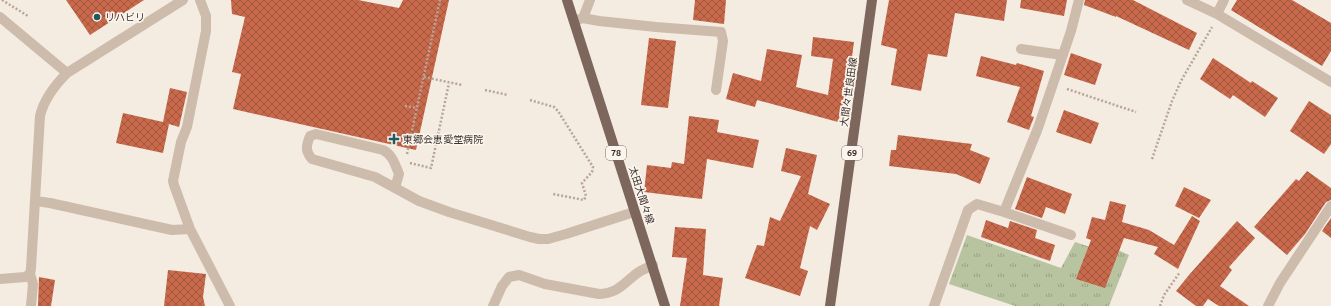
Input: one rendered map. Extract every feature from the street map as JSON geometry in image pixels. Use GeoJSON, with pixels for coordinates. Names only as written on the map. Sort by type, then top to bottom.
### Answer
{"type":"FeatureCollection","features":[{"type":"Feature","properties":{"kind":"main road","name":"太田大間々線"},"geometry":{"type":"LineString","coordinates":[[567,0],[578,20],[634,212],[653,265],[665,306]]}},
{"type":"Feature","properties":{"kind":"main road","name":"大間々世良田線"},"geometry":{"type":"LineString","coordinates":[[830,306],[872,0]]}},
{"type":"Feature","properties":{"kind":"street"},"geometry":{"type":"LineString","coordinates":[[31,306],[33,284],[30,274],[36,201],[40,116],[46,99],[57,83],[67,73],[183,0]]}},
{"type":"Feature","properties":{"kind":"street"},"geometry":{"type":"LineString","coordinates":[[200,0],[206,16],[206,31],[173,181],[190,229],[230,306]]}},
{"type":"Feature","properties":{"kind":"street"},"geometry":{"type":"LineString","coordinates":[[590,0],[578,20],[721,32],[723,41],[716,90]]}},
{"type":"Feature","properties":{"kind":"street"},"geometry":{"type":"LineString","coordinates":[[1004,212],[1029,151],[1053,84],[1071,31],[1079,0]]}},
{"type":"Feature","properties":{"kind":"street"},"geometry":{"type":"LineString","coordinates":[[1187,0],[1217,14],[1331,82]]}},
{"type":"Feature","properties":{"kind":"street"},"geometry":{"type":"LineString","coordinates":[[1217,14],[1224,0]]}},
{"type":"Feature","properties":{"kind":"street"},"geometry":{"type":"LineString","coordinates":[[0,17],[67,73]]}},
{"type":"Feature","properties":{"kind":"street"},"geometry":{"type":"LineString","coordinates":[[1021,49],[1062,55]]}},
{"type":"Feature","properties":{"kind":"street"},"geometry":{"type":"LineString","coordinates":[[396,188],[400,174],[391,156],[387,152],[316,134],[310,136],[307,149],[308,154],[312,159],[375,177],[419,201],[449,212],[530,237],[548,239],[634,212]]}},
{"type":"Feature","properties":{"kind":"street"},"geometry":{"type":"LineString","coordinates":[[36,201],[172,230],[190,229]]}},
{"type":"Feature","properties":{"kind":"street"},"geometry":{"type":"LineString","coordinates":[[934,306],[968,210],[977,204],[1071,235]]}},
{"type":"Feature","properties":{"kind":"street"},"geometry":{"type":"LineString","coordinates":[[1268,306],[1284,277],[1331,206]]}},
{"type":"Feature","properties":{"kind":"street"},"geometry":{"type":"LineString","coordinates":[[493,306],[502,286],[509,277],[519,275],[544,284],[606,294],[621,288],[637,273],[653,265]]}},
{"type":"Feature","properties":{"kind":"street"},"geometry":{"type":"LineString","coordinates":[[0,279],[25,277],[30,274]]}},
{"type":"Feature","properties":{"kind":"path"},"geometry":{"type":"LineString","coordinates":[[2,0],[28,16]]}},
{"type":"Feature","properties":{"kind":"path"},"geometry":{"type":"LineString","coordinates":[[440,0],[406,157],[410,163],[431,168],[449,83]]}},
{"type":"Feature","properties":{"kind":"path"},"geometry":{"type":"LineString","coordinates":[[1152,159],[1172,101],[1215,23],[1217,14]]}},
{"type":"Feature","properties":{"kind":"path"},"geometry":{"type":"LineString","coordinates":[[424,76],[462,85]]}},
{"type":"Feature","properties":{"kind":"path"},"geometry":{"type":"LineString","coordinates":[[1053,84],[1136,112]]}},
{"type":"Feature","properties":{"kind":"path"},"geometry":{"type":"LineString","coordinates":[[485,90],[508,95]]}},
{"type":"Feature","properties":{"kind":"path"},"geometry":{"type":"LineString","coordinates":[[530,100],[554,107],[558,111],[593,170],[582,183],[586,196],[584,200],[553,194]]}},
{"type":"Feature","properties":{"kind":"path"},"geometry":{"type":"LineString","coordinates":[[405,106],[417,108]]}},
{"type":"Feature","properties":{"kind":"path"},"geometry":{"type":"LineString","coordinates":[[1160,306],[1164,295],[1180,272]]}},
{"type":"Feature","properties":{"kind":"green space"},"geometry":{"type":"Polygon","coordinates":[[[967,235],[1061,268],[1075,242],[1111,254],[1118,250],[1129,255],[1109,306],[1015,306],[949,284],[967,235]]]}},
{"type":"Feature","properties":{"kind":"building","name":"リハビリ"},"geometry":{"type":"Polygon","coordinates":[[[66,0],[144,0],[90,35],[66,0]]]}},
{"type":"Feature","properties":{"kind":"building"},"geometry":{"type":"Polygon","coordinates":[[[231,0],[358,0],[399,8],[403,0],[449,0],[416,150],[233,109],[241,74],[232,72],[245,17],[232,14],[231,0]]]}},
{"type":"Feature","properties":{"kind":"building"},"geometry":{"type":"Polygon","coordinates":[[[695,0],[726,0],[724,24],[693,20],[695,0]]]}},
{"type":"Feature","properties":{"kind":"building"},"geometry":{"type":"Polygon","coordinates":[[[889,0],[1007,0],[1004,21],[955,13],[947,57],[928,54],[921,91],[891,85],[897,49],[881,45],[889,0]]]}},
{"type":"Feature","properties":{"kind":"building"},"geometry":{"type":"Polygon","coordinates":[[[1021,0],[1067,0],[1064,16],[1020,8],[1021,0]]]}},
{"type":"Feature","properties":{"kind":"building"},"geometry":{"type":"Polygon","coordinates":[[[1085,0],[1133,0],[1197,33],[1189,50],[1116,16],[1084,5],[1085,0]]]}},
{"type":"Feature","properties":{"kind":"building"},"geometry":{"type":"Polygon","coordinates":[[[1237,0],[1292,0],[1331,23],[1331,51],[1322,66],[1231,10],[1237,0]]]}},
{"type":"Feature","properties":{"kind":"building"},"geometry":{"type":"Polygon","coordinates":[[[813,37],[854,42],[848,86],[838,122],[757,100],[755,107],[726,99],[733,73],[761,81],[767,49],[802,55],[796,87],[828,95],[833,59],[811,56],[813,37]]]}},
{"type":"Feature","properties":{"kind":"building"},"geometry":{"type":"Polygon","coordinates":[[[649,38],[676,41],[668,108],[641,105],[649,38]]]}},
{"type":"Feature","properties":{"kind":"building"},"geometry":{"type":"Polygon","coordinates":[[[1071,53],[1102,64],[1095,85],[1064,75],[1071,53]]]}},
{"type":"Feature","properties":{"kind":"building"},"geometry":{"type":"Polygon","coordinates":[[[981,56],[1016,65],[1017,63],[1044,71],[1031,116],[1034,117],[1029,130],[1007,122],[1020,87],[976,76],[981,56]]]}},
{"type":"Feature","properties":{"kind":"building"},"geometry":{"type":"Polygon","coordinates":[[[1213,58],[1251,83],[1252,81],[1278,98],[1265,117],[1233,95],[1230,99],[1200,79],[1213,58]]]}},
{"type":"Feature","properties":{"kind":"building"},"geometry":{"type":"Polygon","coordinates":[[[170,88],[187,92],[179,127],[169,124],[163,153],[116,143],[123,113],[163,122],[170,88]]]}},
{"type":"Feature","properties":{"kind":"building"},"geometry":{"type":"Polygon","coordinates":[[[1309,101],[1331,115],[1331,144],[1324,154],[1290,131],[1309,101]]]}},
{"type":"Feature","properties":{"kind":"building"},"geometry":{"type":"Polygon","coordinates":[[[1064,110],[1099,123],[1091,144],[1056,132],[1064,110]]]}},
{"type":"Feature","properties":{"kind":"building"},"geometry":{"type":"Polygon","coordinates":[[[689,116],[719,120],[717,132],[759,140],[753,168],[707,159],[702,199],[644,192],[647,165],[671,168],[672,162],[684,164],[689,116]]]}},
{"type":"Feature","properties":{"kind":"building"},"geometry":{"type":"Polygon","coordinates":[[[898,135],[972,144],[970,150],[990,158],[980,184],[956,174],[889,166],[891,150],[896,150],[898,135]]]}},
{"type":"Feature","properties":{"kind":"building"},"geometry":{"type":"Polygon","coordinates":[[[786,148],[817,155],[808,194],[830,204],[817,230],[810,226],[800,268],[808,271],[800,296],[745,278],[757,245],[764,246],[770,217],[780,221],[801,176],[781,171],[786,148]]]}},
{"type":"Feature","properties":{"kind":"building"},"geometry":{"type":"Polygon","coordinates":[[[1307,171],[1331,188],[1331,200],[1326,202],[1305,234],[1287,255],[1254,227],[1296,179],[1299,181],[1307,171]]]}},
{"type":"Feature","properties":{"kind":"building"},"geometry":{"type":"Polygon","coordinates":[[[1027,177],[1072,194],[1065,214],[1046,207],[1042,218],[1015,209],[1027,177]]]}},
{"type":"Feature","properties":{"kind":"building"},"geometry":{"type":"Polygon","coordinates":[[[1184,187],[1211,200],[1199,218],[1175,206],[1184,187]]]}},
{"type":"Feature","properties":{"kind":"building"},"geometry":{"type":"Polygon","coordinates":[[[1110,201],[1126,205],[1122,222],[1149,230],[1174,245],[1192,216],[1200,221],[1178,269],[1154,254],[1158,247],[1124,238],[1105,288],[1076,279],[1091,240],[1086,238],[1092,217],[1105,220],[1110,201]]]}},
{"type":"Feature","properties":{"kind":"building"},"geometry":{"type":"Polygon","coordinates":[[[1331,218],[1331,238],[1322,231],[1331,218]]]}},
{"type":"Feature","properties":{"kind":"building"},"geometry":{"type":"Polygon","coordinates":[[[986,220],[1008,228],[1010,221],[1037,230],[1035,238],[1055,245],[1050,261],[981,237],[986,220]]]}},
{"type":"Feature","properties":{"kind":"building"},"geometry":{"type":"Polygon","coordinates":[[[1237,221],[1255,238],[1229,267],[1232,270],[1220,286],[1249,306],[1219,306],[1208,299],[1203,306],[1196,306],[1176,291],[1237,221]]]}},
{"type":"Feature","properties":{"kind":"building"},"geometry":{"type":"Polygon","coordinates":[[[675,227],[706,229],[703,275],[723,278],[719,306],[680,306],[687,258],[672,257],[675,227]]]}},
{"type":"Feature","properties":{"kind":"building"},"geometry":{"type":"Polygon","coordinates":[[[168,270],[206,274],[203,297],[205,306],[164,306],[168,270]]]}},
{"type":"Feature","properties":{"kind":"building"},"geometry":{"type":"Polygon","coordinates":[[[39,277],[55,280],[51,306],[38,306],[39,277]]]}},
{"type":"Feature","properties":{"kind":"place","name":"リハビリ"},"geometry":{"type":"Point","coordinates":[97,17]}},
{"type":"Feature","properties":{"kind":"place","name":"東郷会恵愛堂病院"},"geometry":{"type":"Point","coordinates":[394,139]}}]}
